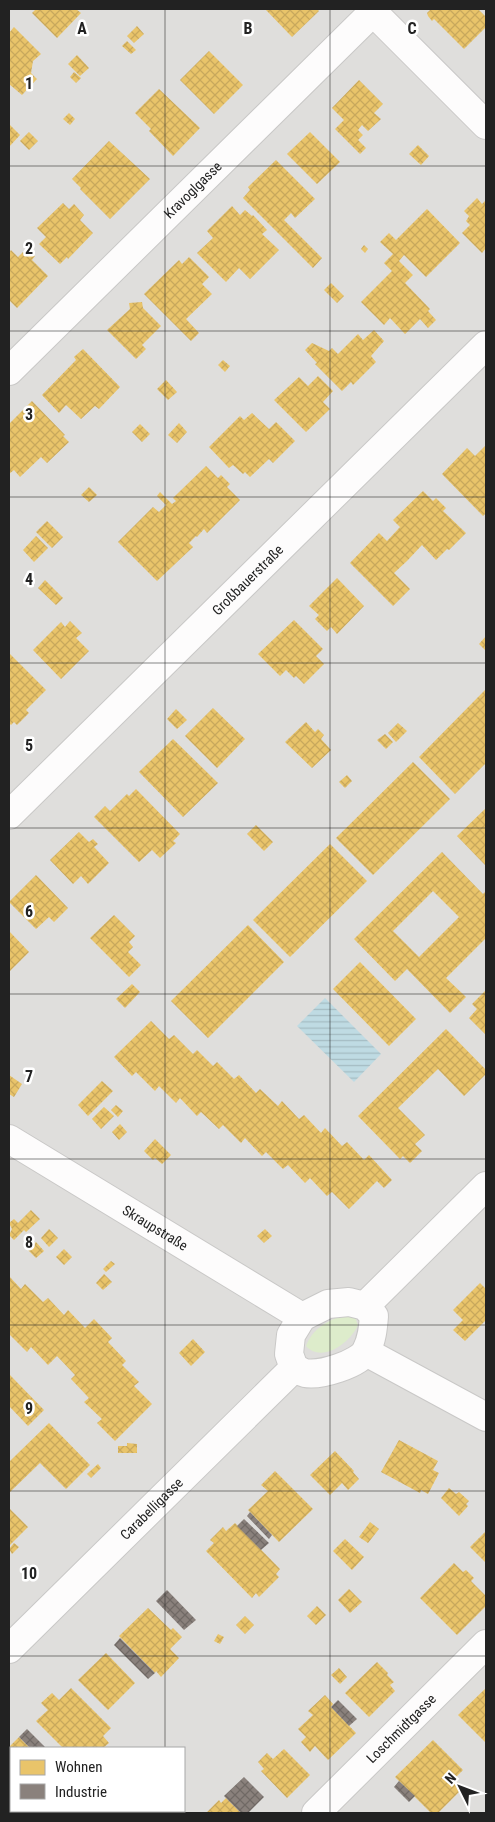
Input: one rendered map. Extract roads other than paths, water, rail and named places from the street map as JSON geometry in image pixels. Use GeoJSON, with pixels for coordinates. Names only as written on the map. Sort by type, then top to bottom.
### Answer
{"type":"FeatureCollection","features":[{"type":"Feature","properties":{"kind":"street"},"geometry":{"type":"LineString","coordinates":[[373,10],[486,125]]}},
{"type":"Feature","properties":{"kind":"street","name":"Kravoglgasse"},"geometry":{"type":"LineString","coordinates":[[9,371],[373,10]]}},
{"type":"Feature","properties":{"kind":"street","name":"Großbauerstraße"},"geometry":{"type":"LineString","coordinates":[[9,815],[486,344]]}},
{"type":"Feature","properties":{"kind":"street","name":"Skraupstraße"},"geometry":{"type":"LineString","coordinates":[[9,1139],[302,1317]]}},
{"type":"Feature","properties":{"kind":"street"},"geometry":{"type":"LineString","coordinates":[[365,1306],[486,1186]]}},
{"type":"Feature","properties":{"kind":"street"},"geometry":{"type":"LineString","coordinates":[[349,1302],[365,1306],[374,1316],[373,1333],[366,1352],[345,1366],[321,1372],[306,1373],[294,1368],[289,1354],[291,1335],[302,1317],[328,1304],[349,1302]]}},
{"type":"Feature","properties":{"kind":"street"},"geometry":{"type":"LineString","coordinates":[[366,1352],[486,1417]]}},
{"type":"Feature","properties":{"kind":"street","name":"Carabelligasse"},"geometry":{"type":"LineString","coordinates":[[9,1649],[294,1368]]}},
{"type":"Feature","properties":{"kind":"street","name":"Loschmidtgasse"},"geometry":{"type":"LineString","coordinates":[[316,1813],[486,1644]]}},
{"type":"Feature","properties":{"kind":"water"},"geometry":{"type":"Polygon","coordinates":[[[325,998],[381,1054],[354,1082],[297,1026],[325,998]]]}}]}
